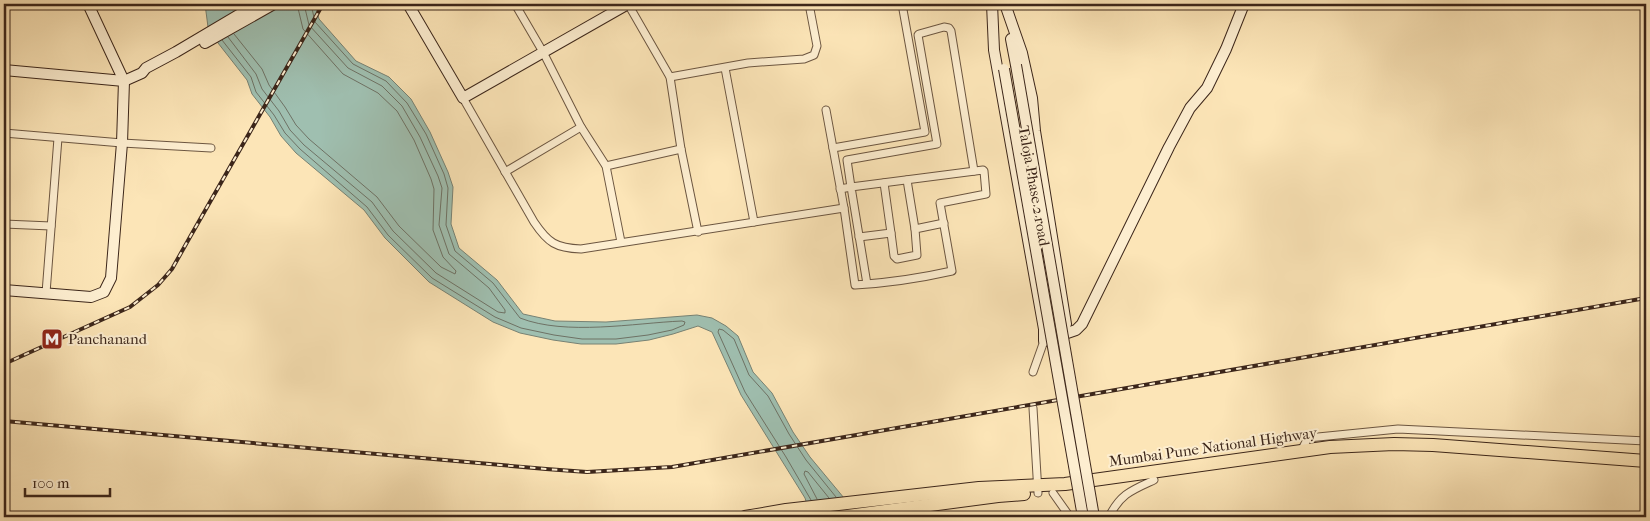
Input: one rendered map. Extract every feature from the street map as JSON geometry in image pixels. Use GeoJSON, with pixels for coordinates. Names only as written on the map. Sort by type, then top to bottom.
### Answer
{"type":"FeatureCollection","features":[{"type":"Feature","properties":{"kind":"highway","name":"Mumbai Pune National Highway"},"geometry":{"type":"LineString","coordinates":[[745,517],[786,510],[878,506],[998,496],[1065,484],[1358,444],[1403,444],[1646,461]]}},
{"type":"Feature","properties":{"kind":"highway","name":"Mumbai Pune National Highway"},"geometry":{"type":"LineString","coordinates":[[1038,489],[1053,493],[1331,455],[1413,451],[1646,468]]}},
{"type":"Feature","properties":{"kind":"highway","name":"Mumbai Pune National Highway"},"geometry":{"type":"LineString","coordinates":[[840,517],[878,506]]}},
{"type":"Feature","properties":{"kind":"street"},"geometry":{"type":"LineString","coordinates":[[4,290],[91,297],[104,292],[111,278],[122,143],[124,81],[88,4],[83,4]]}},
{"type":"Feature","properties":{"kind":"street"},"geometry":{"type":"LineString","coordinates":[[178,55],[257,4]]}},
{"type":"Feature","properties":{"kind":"street"},"geometry":{"type":"LineString","coordinates":[[4,70],[124,81],[142,73],[146,68],[178,55],[274,4]]}},
{"type":"Feature","properties":{"kind":"street"},"geometry":{"type":"LineString","coordinates":[[408,4],[544,237],[562,248],[582,249],[844,208]]}},
{"type":"Feature","properties":{"kind":"street"},"geometry":{"type":"LineString","coordinates":[[515,4],[543,52],[581,127],[606,166],[621,242]]}},
{"type":"Feature","properties":{"kind":"street"},"geometry":{"type":"LineString","coordinates":[[463,98],[628,4],[670,77],[681,149],[698,232]]}},
{"type":"Feature","properties":{"kind":"street"},"geometry":{"type":"LineString","coordinates":[[670,77],[748,63],[804,59],[814,54],[817,46],[809,4]]}},
{"type":"Feature","properties":{"kind":"street"},"geometry":{"type":"LineString","coordinates":[[833,148],[924,132],[902,4]]}},
{"type":"Feature","properties":{"kind":"street"},"geometry":{"type":"LineString","coordinates":[[1044,341],[1076,330],[1082,324],[1190,108],[1207,88],[1222,58],[1244,4]]}},
{"type":"Feature","properties":{"kind":"street"},"geometry":{"type":"LineString","coordinates":[[1005,5],[1094,517]]}},
{"type":"Feature","properties":{"kind":"street","name":"Taloja Phase 2 road"},"geometry":{"type":"LineString","coordinates":[[1005,5],[1022,53],[1032,98],[1035,131],[1067,332]]}},
{"type":"Feature","properties":{"kind":"street"},"geometry":{"type":"LineString","coordinates":[[992,6],[1083,517]]}},
{"type":"Feature","properties":{"kind":"street","name":"Taloja Phase 2 road"},"geometry":{"type":"LineString","coordinates":[[992,6],[994,50],[1044,329],[1044,341],[1033,372]]}},
{"type":"Feature","properties":{"kind":"street"},"geometry":{"type":"LineString","coordinates":[[867,284],[847,160],[937,144],[919,34],[944,27],[949,28],[974,171]]}},
{"type":"Feature","properties":{"kind":"street"},"geometry":{"type":"LineString","coordinates":[[911,56],[922,55]]}},
{"type":"Feature","properties":{"kind":"street"},"geometry":{"type":"LineString","coordinates":[[724,68],[754,222]]}},
{"type":"Feature","properties":{"kind":"street"},"geometry":{"type":"LineString","coordinates":[[920,105],[930,103]]}},
{"type":"Feature","properties":{"kind":"street"},"geometry":{"type":"LineString","coordinates":[[826,110],[840,189],[844,208],[855,285],[952,271],[941,202],[987,194],[984,170],[840,189]]}},
{"type":"Feature","properties":{"kind":"street"},"geometry":{"type":"LineString","coordinates":[[505,172],[581,127]]}},
{"type":"Feature","properties":{"kind":"street"},"geometry":{"type":"LineString","coordinates":[[4,133],[211,148]]}},
{"type":"Feature","properties":{"kind":"street"},"geometry":{"type":"LineString","coordinates":[[46,293],[58,138]]}},
{"type":"Feature","properties":{"kind":"street"},"geometry":{"type":"LineString","coordinates":[[606,166],[681,149]]}},
{"type":"Feature","properties":{"kind":"street"},"geometry":{"type":"LineString","coordinates":[[884,183],[894,256],[897,259],[918,254],[907,180]]}},
{"type":"Feature","properties":{"kind":"street"},"geometry":{"type":"LineString","coordinates":[[915,229],[944,223]]}},
{"type":"Feature","properties":{"kind":"street"},"geometry":{"type":"LineString","coordinates":[[4,224],[51,226]]}},
{"type":"Feature","properties":{"kind":"street"},"geometry":{"type":"LineString","coordinates":[[858,237],[891,233]]}},
{"type":"Feature","properties":{"kind":"street"},"geometry":{"type":"LineString","coordinates":[[1033,408],[1038,489]]}},
{"type":"Feature","properties":{"kind":"street"},"geometry":{"type":"LineString","coordinates":[[1301,451],[1308,438],[1398,430],[1646,441]]}},
{"type":"Feature","properties":{"kind":"street"},"geometry":{"type":"LineString","coordinates":[[1109,517],[1115,504],[1127,492],[1154,480]]}},
{"type":"Feature","properties":{"kind":"street"},"geometry":{"type":"LineString","coordinates":[[1053,493],[1070,517]]}},
{"type":"Feature","properties":{"kind":"water"},"geometry":{"type":"Polygon","coordinates":[[[205,4],[315,4],[319,19],[356,61],[389,77],[411,99],[430,132],[453,187],[451,224],[459,248],[497,280],[523,314],[555,321],[606,322],[697,315],[712,318],[726,326],[738,336],[753,372],[772,393],[793,432],[810,457],[844,498],[842,517],[811,517],[805,498],[741,395],[712,332],[698,326],[649,340],[616,344],[581,344],[553,340],[520,333],[493,322],[429,282],[385,238],[364,210],[296,153],[281,136],[270,117],[252,94],[247,80],[208,27],[205,4]]]}},
{"type":"Feature","properties":{"kind":"railway"},"geometry":{"type":"LineString","coordinates":[[4,364],[130,307],[158,285],[172,269],[323,4]]}},
{"type":"Feature","properties":{"kind":"railway"},"geometry":{"type":"LineString","coordinates":[[4,421],[587,472],[672,467],[1646,298]]}},
{"type":"Feature","properties":{"kind":"place","name":"Panchanand"},"geometry":{"type":"Point","coordinates":[52,339]}}]}
